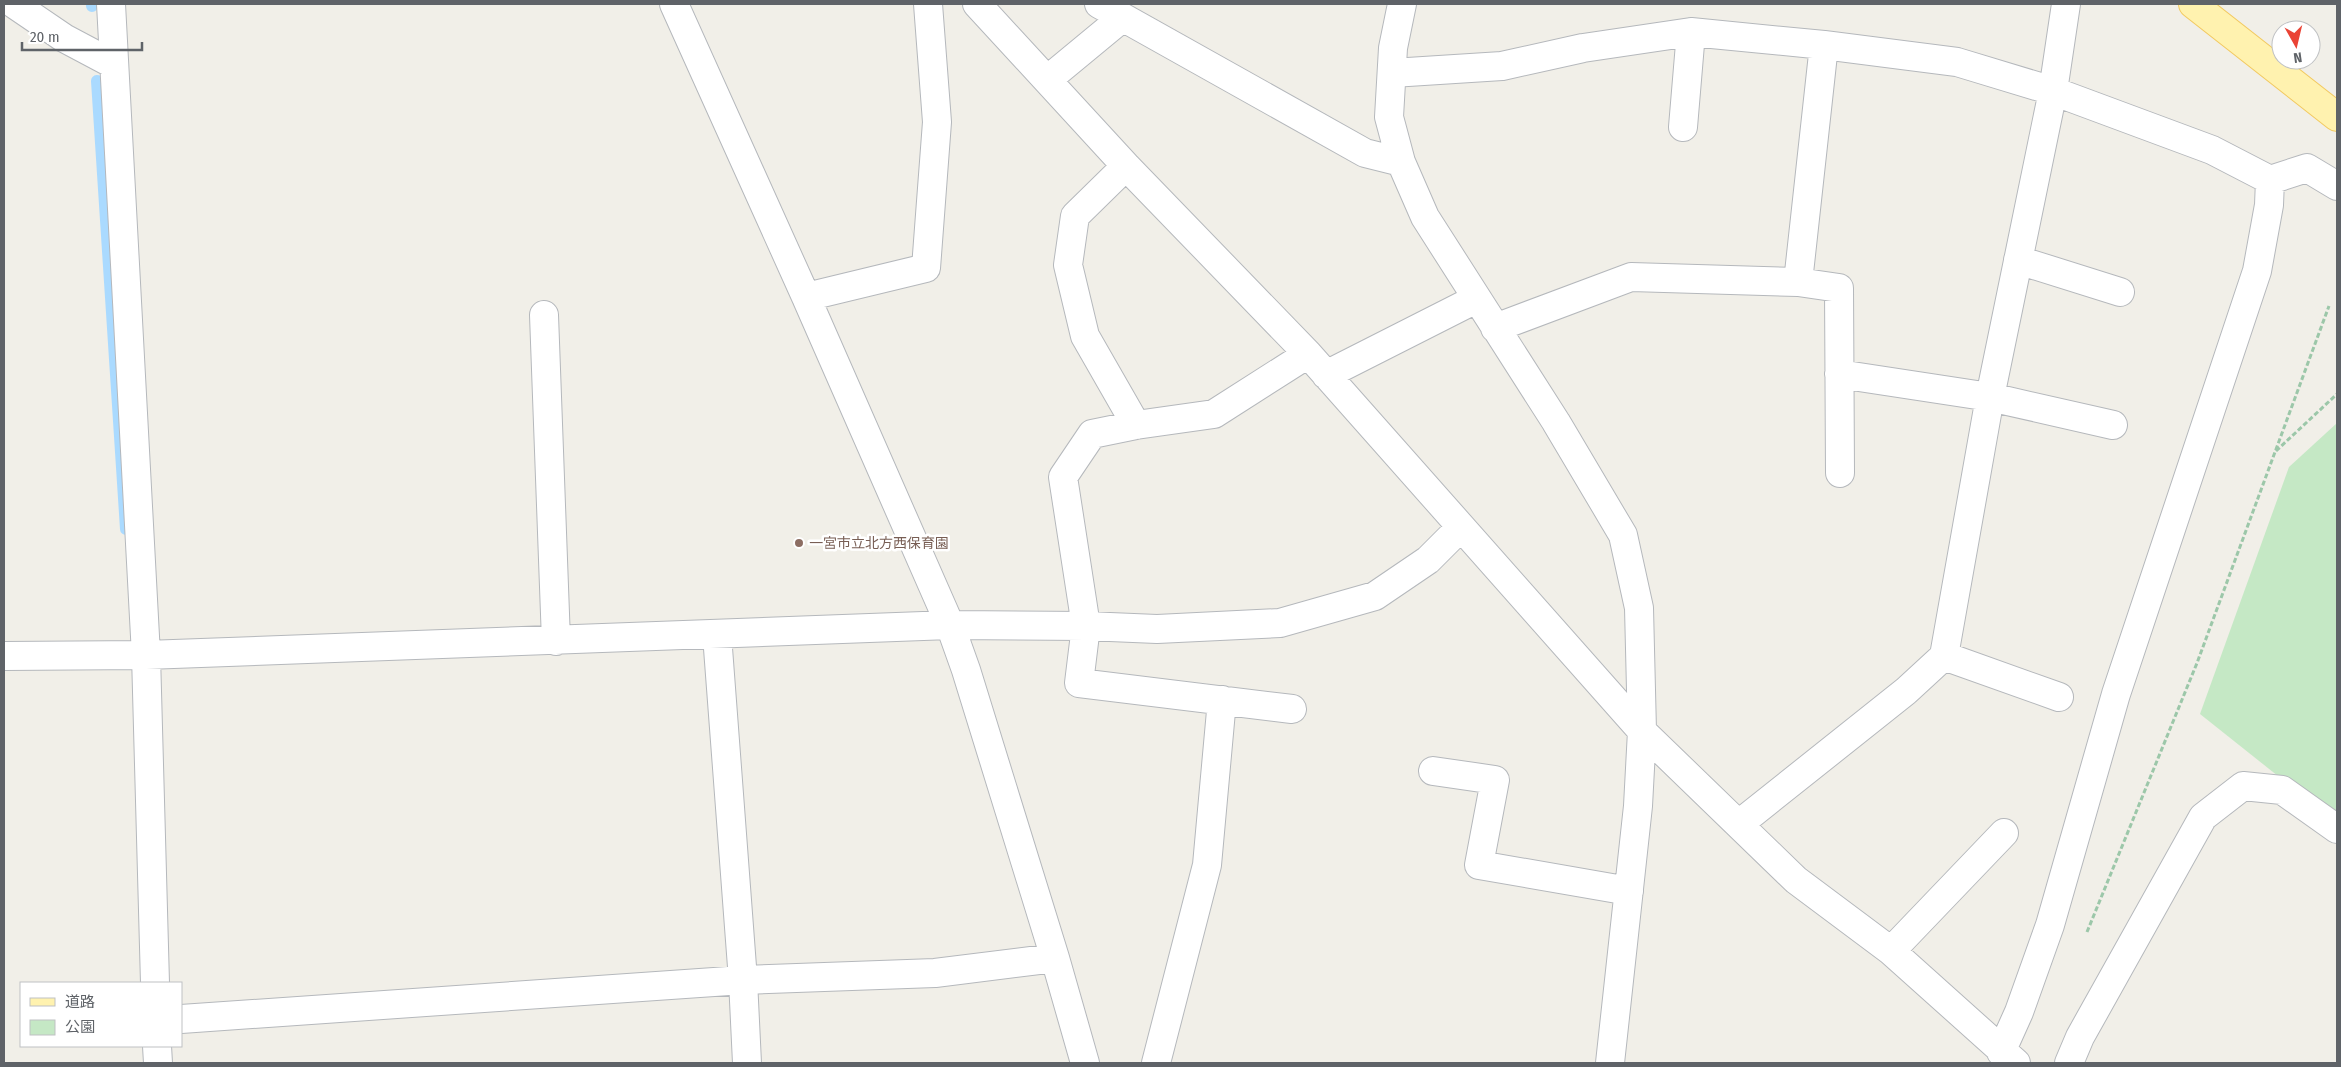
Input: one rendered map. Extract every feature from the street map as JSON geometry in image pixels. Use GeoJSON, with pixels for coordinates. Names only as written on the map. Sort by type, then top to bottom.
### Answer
{"type":"FeatureCollection","features":[{"type":"Feature","properties":{"kind":"main road"},"geometry":{"type":"LineString","coordinates":[[2193,4],[2337,117]]}},
{"type":"Feature","properties":{"kind":"street"},"geometry":{"type":"LineString","coordinates":[[14,4],[64,38],[114,64]]}},
{"type":"Feature","properties":{"kind":"street"},"geometry":{"type":"LineString","coordinates":[[111,4],[146,655],[155,982]]}},
{"type":"Feature","properties":{"kind":"street"},"geometry":{"type":"LineString","coordinates":[[674,4],[806,297],[950,625],[966,670],[1055,958],[1085,1063]]}},
{"type":"Feature","properties":{"kind":"street"},"geometry":{"type":"LineString","coordinates":[[806,297],[926,268],[937,122],[928,4]]}},
{"type":"Feature","properties":{"kind":"street"},"geometry":{"type":"LineString","coordinates":[[977,4],[1126,166],[1308,354],[1460,528],[1642,731],[1796,880],[1891,951],[2008,1057],[2019,1012],[2050,925],[2116,694],[2257,271],[2270,205],[2270,180]]}},
{"type":"Feature","properties":{"kind":"street"},"geometry":{"type":"LineString","coordinates":[[1099,4],[1365,153],[1400,162]]}},
{"type":"Feature","properties":{"kind":"street"},"geometry":{"type":"LineString","coordinates":[[1402,4],[1393,48],[1389,117],[1400,162],[1425,217],[1556,422],[1623,535],[1639,608],[1642,731],[1638,806],[1610,1063]]}},
{"type":"Feature","properties":{"kind":"street"},"geometry":{"type":"LineString","coordinates":[[1739,824],[1906,691],[1944,656],[1990,397],[2053,92],[2066,4]]}},
{"type":"Feature","properties":{"kind":"street"},"geometry":{"type":"LineString","coordinates":[[1047,80],[1122,18]]}},
{"type":"Feature","properties":{"kind":"street"},"geometry":{"type":"LineString","coordinates":[[1392,73],[1502,66],[1583,48],[1691,32],[1824,45],[1957,62],[2053,92],[2212,150],[2270,180],[2307,168],[2337,186]]}},
{"type":"Feature","properties":{"kind":"street"},"geometry":{"type":"LineString","coordinates":[[1683,127],[1691,32]]}},
{"type":"Feature","properties":{"kind":"street"},"geometry":{"type":"LineString","coordinates":[[1798,282],[1824,45]]}},
{"type":"Feature","properties":{"kind":"street"},"geometry":{"type":"LineString","coordinates":[[1126,166],[1075,216],[1068,265],[1085,336],[1136,425]]}},
{"type":"Feature","properties":{"kind":"street"},"geometry":{"type":"LineString","coordinates":[[2018,260],[2120,292]]}},
{"type":"Feature","properties":{"kind":"street"},"geometry":{"type":"LineString","coordinates":[[1495,328],[1631,277],[1798,282],[1839,288],[1840,473]]}},
{"type":"Feature","properties":{"kind":"street"},"geometry":{"type":"LineString","coordinates":[[1326,375],[1476,299]]}},
{"type":"Feature","properties":{"kind":"street"},"geometry":{"type":"LineString","coordinates":[[544,315],[556,641]]}},
{"type":"Feature","properties":{"kind":"street"},"geometry":{"type":"LineString","coordinates":[[1292,709],[1079,683],[1086,626],[1064,477],[1092,434],[1136,425],[1214,414],[1308,354]]}},
{"type":"Feature","properties":{"kind":"street"},"geometry":{"type":"LineString","coordinates":[[1839,374],[1990,397],[2112,425]]}},
{"type":"Feature","properties":{"kind":"street"},"geometry":{"type":"LineString","coordinates":[[4,656],[146,655],[950,625],[1086,626],[1157,629],[1280,622],[1375,596],[1428,560],[1460,528]]}},
{"type":"Feature","properties":{"kind":"street"},"geometry":{"type":"LineString","coordinates":[[716,635],[743,980],[747,1063]]}},
{"type":"Feature","properties":{"kind":"street"},"geometry":{"type":"LineString","coordinates":[[1944,656],[2059,697]]}},
{"type":"Feature","properties":{"kind":"street"},"geometry":{"type":"LineString","coordinates":[[1156,1063],[1207,866],[1222,700]]}},
{"type":"Feature","properties":{"kind":"street"},"geometry":{"type":"LineString","coordinates":[[1433,771],[1495,780],[1479,865],[1629,891]]}},
{"type":"Feature","properties":{"kind":"street"},"geometry":{"type":"LineString","coordinates":[[2068,1063],[2080,1037],[2203,817],[2243,786],[2282,790],[2337,829]]}},
{"type":"Feature","properties":{"kind":"street"},"geometry":{"type":"LineString","coordinates":[[1891,951],[2004,832]]}},
{"type":"Feature","properties":{"kind":"street"},"geometry":{"type":"LineString","coordinates":[[182,1019],[743,980],[935,973],[1055,958]]}},
{"type":"Feature","properties":{"kind":"street"},"geometry":{"type":"LineString","coordinates":[[157,1047],[158,1063]]}},
{"type":"Feature","properties":{"kind":"path"},"geometry":{"type":"LineString","coordinates":[[2086,934],[2197,663],[2329,306]]}},
{"type":"Feature","properties":{"kind":"path"},"geometry":{"type":"LineString","coordinates":[[2276,451],[2337,394]]}},
{"type":"Feature","properties":{"kind":"green space"},"geometry":{"type":"Polygon","coordinates":[[[2337,423],[2337,823],[2200,714],[2289,467],[2337,423]]]}},
{"type":"Feature","properties":{"kind":"waterway"},"geometry":{"type":"LineString","coordinates":[[97,81],[126,529]]}},
{"type":"Feature","properties":{"kind":"place","name":"一宮市立北方西保育園"},"geometry":{"type":"Point","coordinates":[799,543]}}]}
